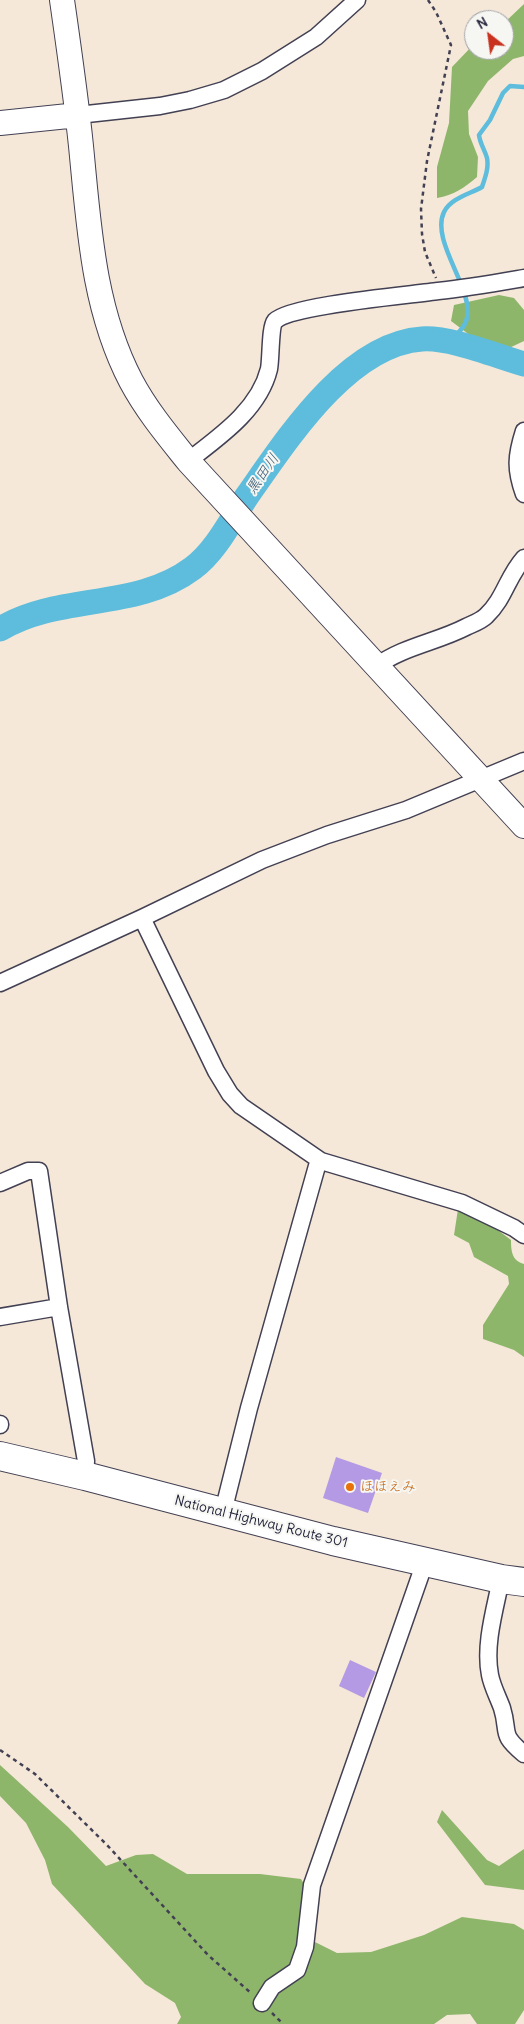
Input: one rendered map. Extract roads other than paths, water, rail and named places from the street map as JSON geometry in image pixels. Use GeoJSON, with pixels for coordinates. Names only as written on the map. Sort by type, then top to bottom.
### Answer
{"type":"FeatureCollection","features":[{"type":"Feature","properties":{"kind":"highway","name":"National Highway Route 301"},"geometry":{"type":"LineString","coordinates":[[0,1456],[85,1476],[333,1541],[512,1580]]}},
{"type":"Feature","properties":{"kind":"street"},"geometry":{"type":"LineString","coordinates":[[62,0],[78,115],[96,284],[108,326],[131,381],[154,418],[188,462],[524,826]]}},
{"type":"Feature","properties":{"kind":"street"},"geometry":{"type":"LineString","coordinates":[[0,123],[160,106],[224,90],[262,71],[316,37],[357,0]]}},
{"type":"Feature","properties":{"kind":"street"},"geometry":{"type":"LineString","coordinates":[[188,462],[246,411],[259,393],[269,370],[272,329],[275,322],[286,314],[524,278]]}},
{"type":"Feature","properties":{"kind":"street"},"geometry":{"type":"LineString","coordinates":[[524,430],[517,454],[517,474],[524,494]]}},
{"type":"Feature","properties":{"kind":"street"},"geometry":{"type":"LineString","coordinates":[[377,666],[388,658],[449,636],[484,618],[501,600],[510,577],[524,558]]}},
{"type":"Feature","properties":{"kind":"street"},"geometry":{"type":"LineString","coordinates":[[0,983],[142,918],[262,860],[327,835],[406,810],[524,761]]}},
{"type":"Feature","properties":{"kind":"street"},"geometry":{"type":"LineString","coordinates":[[142,918],[216,1071],[230,1094],[241,1106],[321,1160],[462,1203],[514,1228],[524,1235]]}},
{"type":"Feature","properties":{"kind":"street"},"geometry":{"type":"LineString","coordinates":[[223,1512],[249,1408],[317,1166],[321,1160]]}},
{"type":"Feature","properties":{"kind":"street"},"geometry":{"type":"LineString","coordinates":[[0,1183],[28,1171],[39,1171],[59,1307],[86,1461],[85,1476]]}},
{"type":"Feature","properties":{"kind":"street"},"geometry":{"type":"LineString","coordinates":[[0,1317],[59,1307]]}},
{"type":"Feature","properties":{"kind":"street"},"geometry":{"type":"LineString","coordinates":[[262,2003],[272,1987],[297,1970],[305,1947],[312,1885],[425,1562]]}},
{"type":"Feature","properties":{"kind":"street"},"geometry":{"type":"LineString","coordinates":[[512,1580],[490,1638],[488,1663],[492,1685],[502,1708],[506,1736],[524,1754]]}},
{"type":"Feature","properties":{"kind":"waterway"},"geometry":{"type":"LineString","coordinates":[[448,342],[464,325],[467,318],[467,306],[443,237],[441,224],[444,212],[451,203],[482,187],[487,162],[479,135],[490,120],[503,93],[510,86],[524,87]]}},
{"type":"Feature","properties":{"kind":"waterway","name":"黒田川"},"geometry":{"type":"LineString","coordinates":[[0,629],[23,618],[47,610],[147,591],[171,581],[193,568],[216,544],[247,496],[300,423],[344,376],[368,358],[395,345],[422,339],[433,339],[459,344],[524,364]]}},
{"type":"Feature","properties":{"kind":"place","name":"ほほえみ"},"geometry":{"type":"Point","coordinates":[350,1487]}}]}
